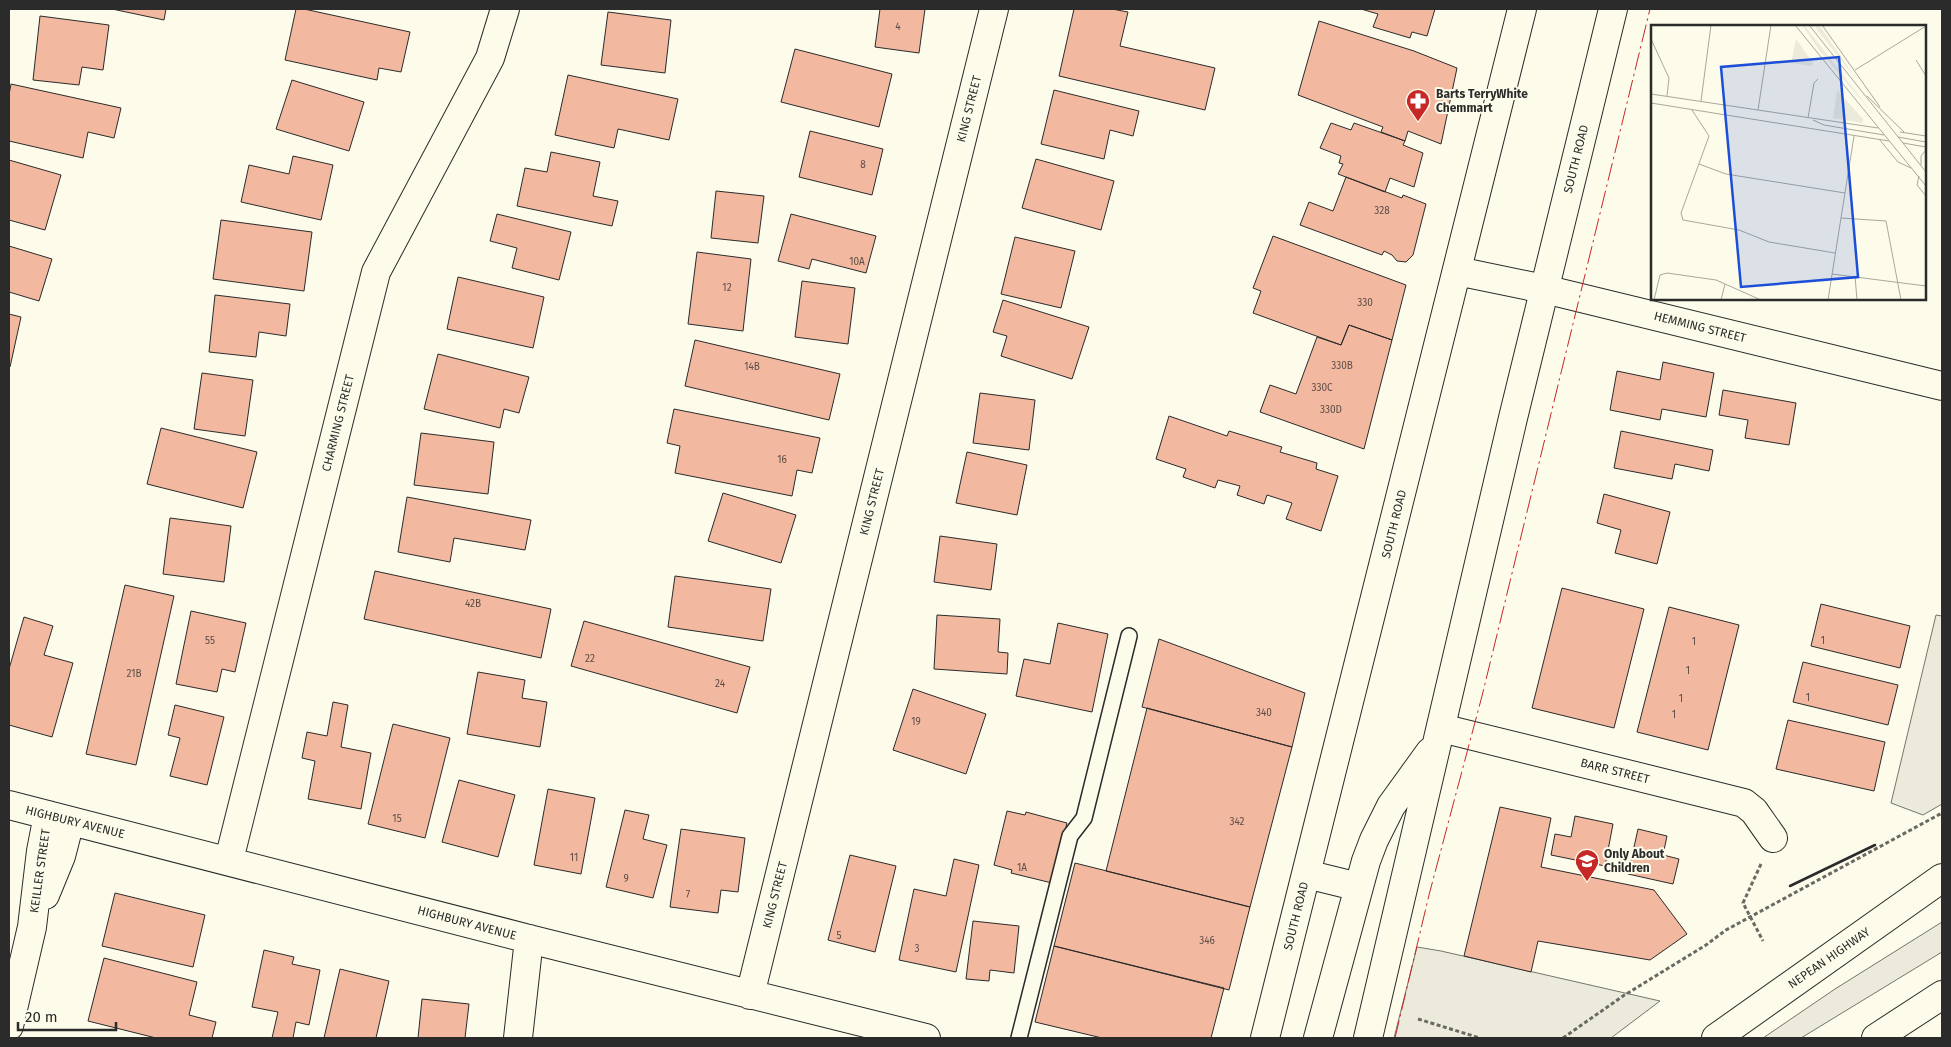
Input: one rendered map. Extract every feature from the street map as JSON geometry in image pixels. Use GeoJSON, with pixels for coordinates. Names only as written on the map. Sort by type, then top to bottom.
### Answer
{"type":"FeatureCollection","features":[{"type":"Feature","properties":{"kind":"main road","name":"CHARMING STREET"},"geometry":{"type":"LineString","coordinates":[[229,860],[376,272],[490,58],[505,9]]}},
{"type":"Feature","properties":{"kind":"main road","name":"KING STREET"},"geometry":{"type":"LineString","coordinates":[[750,995],[994,9]]}},
{"type":"Feature","properties":{"kind":"main road","name":"SOUTH ROAD"},"geometry":{"type":"LineString","coordinates":[[1265,1038],[1522,9]]}},
{"type":"Feature","properties":{"kind":"main road","name":"SOUTH ROAD"},"geometry":{"type":"LineString","coordinates":[[1368,1038],[1544,289],[1613,9]]}},
{"type":"Feature","properties":{"kind":"main road","name":"HEMMING STREET"},"geometry":{"type":"LineString","coordinates":[[1457,270],[1544,289],[1942,386]]}},
{"type":"Feature","properties":{"kind":"main road"},"geometry":{"type":"LineString","coordinates":[[1318,1038],[1366,861],[1382,823],[1439,735]]}},
{"type":"Feature","properties":{"kind":"main road","name":"BARR STREET"},"geometry":{"type":"LineString","coordinates":[[1439,735],[1744,804],[1754,811],[1773,838]]}},
{"type":"Feature","properties":{"kind":"main road","name":"HIGHBURY AVENUE"},"geometry":{"type":"LineString","coordinates":[[9,805],[229,860],[529,939],[926,1038]]}},
{"type":"Feature","properties":{"kind":"main road","name":"KEILLER STREET"},"geometry":{"type":"LineString","coordinates":[[9,1022],[32,927],[41,851],[59,818]]}},
{"type":"Feature","properties":{"kind":"main road"},"geometry":{"type":"LineString","coordinates":[[1306,874],[1359,888]]}},
{"type":"Feature","properties":{"kind":"main road","name":"NEPEAN HIGHWAY"},"geometry":{"type":"LineString","coordinates":[[1716,1038],[1942,878]]}},
{"type":"Feature","properties":{"kind":"main road"},"geometry":{"type":"LineString","coordinates":[[518,1038],[529,939]]}},
{"type":"Feature","properties":{"kind":"main road"},"geometry":{"type":"LineString","coordinates":[[1876,1038],[1942,996]]}},
{"type":"Feature","properties":{"kind":"lane"},"geometry":{"type":"LineString","coordinates":[[1019,1038],[1070,836],[1084,818],[1129,636]]}},
{"type":"Feature","properties":{"kind":"path"},"geometry":{"type":"LineString","coordinates":[[1563,1038],[1636,987],[1749,916],[1942,813]]}},
{"type":"Feature","properties":{"kind":"path"},"geometry":{"type":"LineString","coordinates":[[1763,941],[1743,903],[1773,838]]}},
{"type":"Feature","properties":{"kind":"path"},"geometry":{"type":"LineString","coordinates":[[1418,1019],[1480,1038]]}},
{"type":"Feature","properties":{"kind":"shaded area"},"geometry":{"type":"Polygon","coordinates":[[[1936,615],[1942,616],[1942,804],[1923,815],[1891,803],[1936,615]]]}},
{"type":"Feature","properties":{"kind":"shaded area"},"geometry":{"type":"Polygon","coordinates":[[[1942,922],[1942,952],[1801,1038],[1763,1038],[1835,989],[1942,922]]]}},
{"type":"Feature","properties":{"kind":"shaded area"},"geometry":{"type":"Polygon","coordinates":[[[1417,947],[1660,1001],[1611,1038],[1394,1038],[1417,947]]]}},
{"type":"Feature","properties":{"kind":"building"},"geometry":{"type":"Polygon","coordinates":[[[112,9],[166,9],[164,20],[112,9]]]}},
{"type":"Feature","properties":{"kind":"building"},"geometry":{"type":"Polygon","coordinates":[[[296,9],[304,9],[410,32],[401,72],[379,68],[377,80],[285,60],[296,9]]]}},
{"type":"Feature","properties":{"kind":"building"},"geometry":{"type":"Polygon","coordinates":[[[880,9],[925,9],[919,53],[875,47],[880,9]]]}},
{"type":"Feature","properties":{"kind":"building"},"geometry":{"type":"Polygon","coordinates":[[[1074,9],[1112,9],[1128,12],[1120,46],[1215,68],[1205,110],[1059,76],[1074,9]]]}},
{"type":"Feature","properties":{"kind":"building"},"geometry":{"type":"Polygon","coordinates":[[[1361,9],[1435,9],[1427,36],[1412,32],[1410,38],[1373,27],[1378,14],[1361,9]]]}},
{"type":"Feature","properties":{"kind":"building"},"geometry":{"type":"Polygon","coordinates":[[[608,12],[671,20],[665,73],[601,65],[608,12]]]}},
{"type":"Feature","properties":{"kind":"building"},"geometry":{"type":"Polygon","coordinates":[[[40,16],[109,25],[103,70],[82,67],[79,85],[33,80],[40,16]]]}},
{"type":"Feature","properties":{"kind":"building"},"geometry":{"type":"Polygon","coordinates":[[[1319,21],[1414,51],[1457,68],[1441,144],[1408,131],[1405,141],[1381,132],[1383,127],[1298,95],[1319,21]]]}},
{"type":"Feature","properties":{"kind":"building"},"geometry":{"type":"Polygon","coordinates":[[[795,49],[892,74],[879,127],[781,102],[795,49]]]}},
{"type":"Feature","properties":{"kind":"building"},"geometry":{"type":"Polygon","coordinates":[[[568,75],[678,99],[669,140],[618,129],[614,148],[555,135],[568,75]]]}},
{"type":"Feature","properties":{"kind":"building"},"geometry":{"type":"Polygon","coordinates":[[[292,80],[364,102],[349,151],[276,129],[292,80]]]}},
{"type":"Feature","properties":{"kind":"building"},"geometry":{"type":"Polygon","coordinates":[[[11,84],[121,108],[114,138],[88,132],[83,158],[9,141],[9,95],[11,84]]]}},
{"type":"Feature","properties":{"kind":"building"},"geometry":{"type":"Polygon","coordinates":[[[1054,90],[1139,111],[1133,136],[1110,130],[1104,159],[1041,144],[1054,90]]]}},
{"type":"Feature","properties":{"kind":"building"},"geometry":{"type":"Polygon","coordinates":[[[1331,123],[1351,130],[1354,123],[1405,141],[1403,145],[1423,153],[1414,187],[1390,178],[1385,192],[1338,174],[1343,164],[1339,163],[1341,156],[1320,148],[1331,123]]]}},
{"type":"Feature","properties":{"kind":"building"},"geometry":{"type":"Polygon","coordinates":[[[810,131],[883,149],[872,195],[799,177],[810,131]]]}},
{"type":"Feature","properties":{"kind":"building"},"geometry":{"type":"Polygon","coordinates":[[[551,152],[600,162],[593,196],[618,201],[612,226],[517,206],[525,168],[547,172],[551,152]]]}},
{"type":"Feature","properties":{"kind":"building"},"geometry":{"type":"Polygon","coordinates":[[[293,156],[333,165],[321,220],[241,202],[249,165],[289,174],[293,156]]]}},
{"type":"Feature","properties":{"kind":"building"},"geometry":{"type":"Polygon","coordinates":[[[1036,159],[1114,181],[1101,230],[1022,208],[1036,159]]]}},
{"type":"Feature","properties":{"kind":"building"},"geometry":{"type":"Polygon","coordinates":[[[9,160],[61,175],[45,230],[9,220],[9,160]]]}},
{"type":"Feature","properties":{"kind":"building"},"geometry":{"type":"Polygon","coordinates":[[[1346,177],[1402,198],[1403,195],[1426,204],[1413,255],[1406,262],[1397,261],[1392,255],[1384,251],[1382,255],[1300,225],[1309,202],[1333,211],[1346,177]]]}},
{"type":"Feature","properties":{"kind":"building"},"geometry":{"type":"Polygon","coordinates":[[[716,191],[764,196],[758,243],[711,238],[716,191]]]}},
{"type":"Feature","properties":{"kind":"building"},"geometry":{"type":"Polygon","coordinates":[[[497,214],[571,232],[559,280],[512,268],[517,248],[490,241],[497,214]]]}},
{"type":"Feature","properties":{"kind":"building"},"geometry":{"type":"Polygon","coordinates":[[[791,214],[876,236],[866,273],[812,259],[809,269],[778,261],[791,214]]]}},
{"type":"Feature","properties":{"kind":"building"},"geometry":{"type":"Polygon","coordinates":[[[221,220],[312,232],[304,291],[213,279],[221,220]]]}},
{"type":"Feature","properties":{"kind":"building"},"geometry":{"type":"Polygon","coordinates":[[[1273,236],[1406,285],[1392,340],[1349,325],[1341,345],[1253,313],[1261,291],[1253,288],[1273,236]]]}},
{"type":"Feature","properties":{"kind":"building"},"geometry":{"type":"Polygon","coordinates":[[[1015,237],[1075,251],[1061,308],[1001,294],[1015,237]]]}},
{"type":"Feature","properties":{"kind":"building"},"geometry":{"type":"Polygon","coordinates":[[[9,246],[52,259],[39,301],[9,292],[9,246]]]}},
{"type":"Feature","properties":{"kind":"building"},"geometry":{"type":"Polygon","coordinates":[[[697,252],[751,259],[743,331],[688,324],[697,252]]]}},
{"type":"Feature","properties":{"kind":"building"},"geometry":{"type":"Polygon","coordinates":[[[458,277],[544,297],[533,348],[447,329],[458,277]]]}},
{"type":"Feature","properties":{"kind":"building"},"geometry":{"type":"Polygon","coordinates":[[[802,281],[855,288],[848,344],[795,337],[802,281]]]}},
{"type":"Feature","properties":{"kind":"building"},"geometry":{"type":"Polygon","coordinates":[[[215,295],[290,304],[286,336],[259,332],[256,357],[209,352],[215,295]]]}},
{"type":"Feature","properties":{"kind":"building"},"geometry":{"type":"Polygon","coordinates":[[[1003,300],[1089,327],[1072,379],[1001,356],[1007,336],[993,332],[1003,300]]]}},
{"type":"Feature","properties":{"kind":"building"},"geometry":{"type":"Polygon","coordinates":[[[9,314],[21,317],[10,367],[9,366],[9,314]]]}},
{"type":"Feature","properties":{"kind":"building"},"geometry":{"type":"Polygon","coordinates":[[[1349,325],[1392,340],[1364,449],[1260,412],[1270,385],[1296,394],[1317,337],[1341,345],[1349,325]]]}},
{"type":"Feature","properties":{"kind":"building"},"geometry":{"type":"Polygon","coordinates":[[[695,340],[840,374],[829,420],[685,386],[695,340]]]}},
{"type":"Feature","properties":{"kind":"building"},"geometry":{"type":"Polygon","coordinates":[[[438,354],[529,377],[519,413],[504,409],[500,428],[424,409],[438,354]]]}},
{"type":"Feature","properties":{"kind":"building"},"geometry":{"type":"Polygon","coordinates":[[[1663,362],[1714,373],[1706,417],[1662,409],[1660,420],[1610,410],[1617,371],[1660,380],[1663,362]]]}},
{"type":"Feature","properties":{"kind":"building"},"geometry":{"type":"Polygon","coordinates":[[[202,373],[253,380],[245,436],[194,429],[202,373]]]}},
{"type":"Feature","properties":{"kind":"building"},"geometry":{"type":"Polygon","coordinates":[[[1723,390],[1796,403],[1789,445],[1745,438],[1748,420],[1719,415],[1723,390]]]}},
{"type":"Feature","properties":{"kind":"building"},"geometry":{"type":"Polygon","coordinates":[[[980,393],[1035,400],[1029,450],[973,443],[980,393]]]}},
{"type":"Feature","properties":{"kind":"building"},"geometry":{"type":"Polygon","coordinates":[[[674,409],[820,438],[812,473],[797,470],[792,496],[675,473],[680,446],[667,443],[674,409]]]}},
{"type":"Feature","properties":{"kind":"building"},"geometry":{"type":"Polygon","coordinates":[[[1169,416],[1227,436],[1229,431],[1282,447],[1280,452],[1317,463],[1316,469],[1338,476],[1321,531],[1286,519],[1292,503],[1267,495],[1264,504],[1237,495],[1240,486],[1218,480],[1215,488],[1183,477],[1186,469],[1156,459],[1169,416]]]}},
{"type":"Feature","properties":{"kind":"building"},"geometry":{"type":"Polygon","coordinates":[[[161,428],[257,452],[243,508],[147,484],[161,428]]]}},
{"type":"Feature","properties":{"kind":"building"},"geometry":{"type":"Polygon","coordinates":[[[1621,431],[1713,450],[1709,471],[1675,464],[1672,479],[1614,468],[1621,431]]]}},
{"type":"Feature","properties":{"kind":"building"},"geometry":{"type":"Polygon","coordinates":[[[421,433],[494,442],[488,494],[414,485],[421,433]]]}},
{"type":"Feature","properties":{"kind":"building"},"geometry":{"type":"Polygon","coordinates":[[[967,452],[1027,465],[1017,515],[956,503],[967,452]]]}},
{"type":"Feature","properties":{"kind":"building"},"geometry":{"type":"Polygon","coordinates":[[[723,493],[796,515],[781,563],[708,541],[723,493]]]}},
{"type":"Feature","properties":{"kind":"building"},"geometry":{"type":"Polygon","coordinates":[[[1604,494],[1670,512],[1657,564],[1615,553],[1621,530],[1597,523],[1604,494]]]}},
{"type":"Feature","properties":{"kind":"building"},"geometry":{"type":"Polygon","coordinates":[[[407,497],[531,520],[525,550],[454,538],[450,562],[398,552],[407,497]]]}},
{"type":"Feature","properties":{"kind":"building"},"geometry":{"type":"Polygon","coordinates":[[[170,518],[231,526],[224,582],[163,574],[170,518]]]}},
{"type":"Feature","properties":{"kind":"building"},"geometry":{"type":"Polygon","coordinates":[[[940,536],[997,544],[991,590],[934,582],[940,536]]]}},
{"type":"Feature","properties":{"kind":"building"},"geometry":{"type":"Polygon","coordinates":[[[375,571],[551,609],[541,658],[364,619],[375,571]]]}},
{"type":"Feature","properties":{"kind":"building"},"geometry":{"type":"Polygon","coordinates":[[[675,576],[771,589],[763,641],[668,627],[675,576]]]}},
{"type":"Feature","properties":{"kind":"building"},"geometry":{"type":"Polygon","coordinates":[[[125,585],[174,596],[136,765],[86,754],[125,585]]]}},
{"type":"Feature","properties":{"kind":"building"},"geometry":{"type":"Polygon","coordinates":[[[1562,588],[1644,609],[1614,728],[1532,708],[1562,588]]]}},
{"type":"Feature","properties":{"kind":"building"},"geometry":{"type":"Polygon","coordinates":[[[1821,604],[1910,626],[1900,668],[1811,646],[1821,604]]]}},
{"type":"Feature","properties":{"kind":"building"},"geometry":{"type":"Polygon","coordinates":[[[1669,607],[1739,625],[1708,750],[1637,732],[1669,607]]]}},
{"type":"Feature","properties":{"kind":"building"},"geometry":{"type":"Polygon","coordinates":[[[191,611],[246,623],[235,672],[222,669],[217,692],[176,684],[191,611]]]}},
{"type":"Feature","properties":{"kind":"building"},"geometry":{"type":"Polygon","coordinates":[[[937,615],[1000,619],[998,652],[1008,653],[1007,674],[934,669],[937,615]]]}},
{"type":"Feature","properties":{"kind":"building"},"geometry":{"type":"Polygon","coordinates":[[[24,617],[53,626],[44,655],[73,663],[52,737],[9,725],[9,669],[24,617]]]}},
{"type":"Feature","properties":{"kind":"building"},"geometry":{"type":"Polygon","coordinates":[[[584,621],[750,667],[737,713],[571,666],[584,621]]]}},
{"type":"Feature","properties":{"kind":"building"},"geometry":{"type":"Polygon","coordinates":[[[1058,623],[1108,634],[1092,712],[1016,696],[1024,659],[1050,664],[1058,623]]]}},
{"type":"Feature","properties":{"kind":"building"},"geometry":{"type":"Polygon","coordinates":[[[1159,639],[1305,693],[1292,747],[1142,707],[1159,639]]]}},
{"type":"Feature","properties":{"kind":"building"},"geometry":{"type":"Polygon","coordinates":[[[1803,662],[1898,685],[1888,725],[1793,702],[1803,662]]]}},
{"type":"Feature","properties":{"kind":"building"},"geometry":{"type":"Polygon","coordinates":[[[478,672],[525,680],[522,698],[547,702],[540,747],[467,734],[478,672]]]}},
{"type":"Feature","properties":{"kind":"building"},"geometry":{"type":"Polygon","coordinates":[[[913,689],[986,714],[966,774],[893,750],[913,689]]]}},
{"type":"Feature","properties":{"kind":"building"},"geometry":{"type":"Polygon","coordinates":[[[333,702],[348,705],[341,747],[371,753],[361,809],[308,799],[315,761],[302,758],[307,732],[327,736],[333,702]]]}},
{"type":"Feature","properties":{"kind":"building"},"geometry":{"type":"Polygon","coordinates":[[[175,705],[224,717],[207,785],[170,776],[180,738],[168,735],[175,705]]]}},
{"type":"Feature","properties":{"kind":"building"},"geometry":{"type":"Polygon","coordinates":[[[1147,708],[1292,747],[1250,907],[1106,871],[1147,708]]]}},
{"type":"Feature","properties":{"kind":"building"},"geometry":{"type":"Polygon","coordinates":[[[1788,720],[1885,742],[1874,791],[1776,769],[1788,720]]]}},
{"type":"Feature","properties":{"kind":"building"},"geometry":{"type":"Polygon","coordinates":[[[393,724],[450,738],[425,838],[368,824],[393,724]]]}},
{"type":"Feature","properties":{"kind":"building"},"geometry":{"type":"Polygon","coordinates":[[[459,780],[515,795],[498,857],[442,842],[459,780]]]}},
{"type":"Feature","properties":{"kind":"building"},"geometry":{"type":"Polygon","coordinates":[[[548,789],[595,798],[581,874],[534,865],[548,789]]]}},
{"type":"Feature","properties":{"kind":"building"},"geometry":{"type":"Polygon","coordinates":[[[1500,807],[1551,818],[1541,867],[1654,890],[1687,934],[1650,960],[1538,941],[1531,972],[1464,956],[1500,807]]]}},
{"type":"Feature","properties":{"kind":"building"},"geometry":{"type":"Polygon","coordinates":[[[625,810],[649,815],[643,839],[667,845],[653,898],[606,887],[625,810]]]}},
{"type":"Feature","properties":{"kind":"building"},"geometry":{"type":"Polygon","coordinates":[[[1007,811],[1025,815],[1026,812],[1067,823],[1052,883],[1011,873],[1012,870],[994,865],[1007,811]]]}},
{"type":"Feature","properties":{"kind":"building"},"geometry":{"type":"Polygon","coordinates":[[[1575,816],[1613,824],[1605,866],[1551,855],[1555,834],[1571,837],[1575,816]]]}},
{"type":"Feature","properties":{"kind":"building"},"geometry":{"type":"Polygon","coordinates":[[[681,829],[745,838],[738,892],[721,890],[718,913],[670,907],[681,829]]]}},
{"type":"Feature","properties":{"kind":"building"},"geometry":{"type":"Polygon","coordinates":[[[1638,829],[1667,836],[1663,855],[1679,859],[1673,884],[1628,874],[1638,829]]]}},
{"type":"Feature","properties":{"kind":"building"},"geometry":{"type":"Polygon","coordinates":[[[850,855],[896,866],[875,952],[828,940],[850,855]]]}},
{"type":"Feature","properties":{"kind":"building"},"geometry":{"type":"Polygon","coordinates":[[[954,859],[979,865],[956,972],[899,960],[914,889],[946,896],[954,859]]]}},
{"type":"Feature","properties":{"kind":"building"},"geometry":{"type":"Polygon","coordinates":[[[1075,863],[1250,907],[1229,990],[1054,946],[1075,863]]]}},
{"type":"Feature","properties":{"kind":"building"},"geometry":{"type":"Polygon","coordinates":[[[115,893],[205,915],[193,967],[102,946],[115,893]]]}},
{"type":"Feature","properties":{"kind":"building"},"geometry":{"type":"Polygon","coordinates":[[[973,921],[1019,926],[1014,973],[990,970],[989,981],[966,979],[973,921]]]}},
{"type":"Feature","properties":{"kind":"building"},"geometry":{"type":"Polygon","coordinates":[[[1054,946],[1224,988],[1211,1038],[1102,1038],[1035,1022],[1054,946]]]}},
{"type":"Feature","properties":{"kind":"building"},"geometry":{"type":"Polygon","coordinates":[[[264,950],[294,957],[292,964],[320,970],[309,1025],[296,1022],[293,1038],[272,1038],[278,1012],[252,1007],[264,950]]]}},
{"type":"Feature","properties":{"kind":"building"},"geometry":{"type":"Polygon","coordinates":[[[104,958],[197,982],[189,1015],[216,1022],[212,1038],[156,1038],[88,1021],[104,958]]]}},
{"type":"Feature","properties":{"kind":"building"},"geometry":{"type":"Polygon","coordinates":[[[340,969],[389,981],[376,1038],[324,1038],[340,969]]]}},
{"type":"Feature","properties":{"kind":"building"},"geometry":{"type":"Polygon","coordinates":[[[422,999],[469,1004],[465,1038],[418,1038],[422,999]]]}},
{"type":"Feature","properties":{"kind":"wall"},"geometry":{"type":"LineString","coordinates":[[1790,886],[1875,845]]}},
{"type":"Feature","properties":{"kind":"power"},"geometry":{"type":"LineString","coordinates":[[1395,1038],[1429,895],[1482,696],[1650,9]]}},
{"type":"Feature","properties":{"kind":"place","name":"Barts TerryWhite Chemmart"},"geometry":{"type":"Point","coordinates":[1418,122]}},
{"type":"Feature","properties":{"kind":"place","name":"Only About Children"},"geometry":{"type":"Point","coordinates":[1587,882]}}]}
